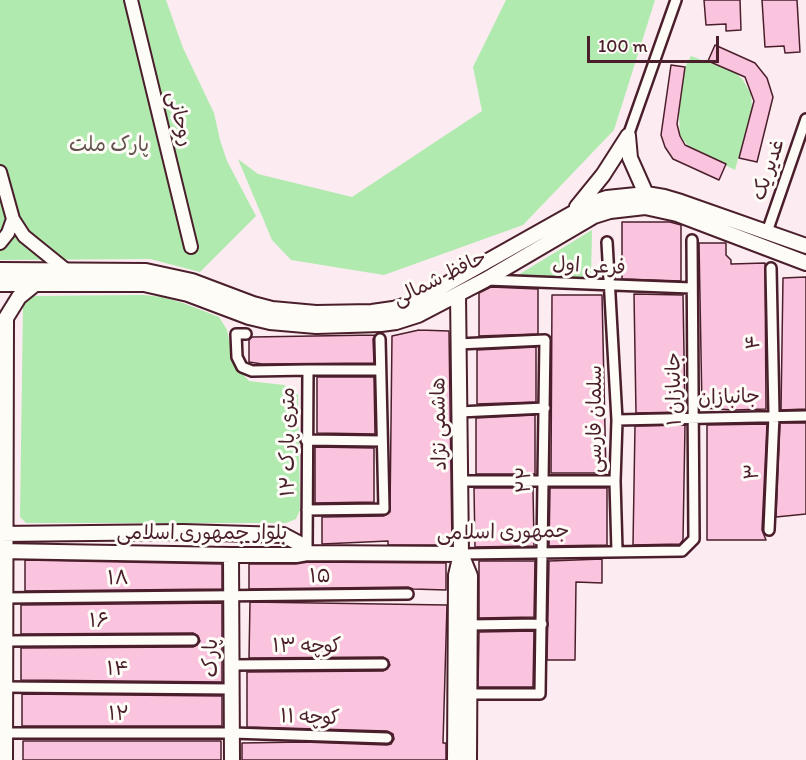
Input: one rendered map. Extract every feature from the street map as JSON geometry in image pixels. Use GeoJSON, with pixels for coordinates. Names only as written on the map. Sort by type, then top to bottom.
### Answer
{"type":"FeatureCollection","features":[{"type":"Feature","properties":{"kind":"main road"},"geometry":{"type":"LineString","coordinates":[[628,136],[630,158],[646,194]]}},
{"type":"Feature","properties":{"kind":"main road"},"geometry":{"type":"LineString","coordinates":[[573,212],[603,175],[628,136]]}},
{"type":"Feature","properties":{"kind":"main road","name":"حافظ شمالی"},"geometry":{"type":"LineString","coordinates":[[0,270],[146,271],[192,281],[272,309],[304,313],[372,312],[413,303],[589,204],[607,198],[646,194],[664,196],[806,246]]}},
{"type":"Feature","properties":{"kind":"main road","name":"حافظ شمالی"},"geometry":{"type":"LineString","coordinates":[[0,284],[144,284],[188,294],[259,320],[308,326],[373,325],[396,322],[418,315],[485,280],[594,216],[610,211],[645,207],[677,214],[806,263]]}},
{"type":"Feature","properties":{"kind":"main road"},"geometry":{"type":"LineString","coordinates":[[5,760],[6,733],[2,709],[4,687],[2,668],[4,641],[2,620],[4,598],[2,571],[3,313],[35,284]]}},
{"type":"Feature","properties":{"kind":"main road","name":"هاشمی نژاد"},"geometry":{"type":"LineString","coordinates":[[455,760],[456,575],[461,554],[458,294]]}},
{"type":"Feature","properties":{"kind":"main road","name":"بلوار جمهوری اسلامی"},"geometry":{"type":"LineString","coordinates":[[2,551],[231,555],[307,553],[302,544],[283,535],[183,532],[3,534]]}},
{"type":"Feature","properties":{"kind":"main road","name":"جمهوری اسلامی"},"geometry":{"type":"LineString","coordinates":[[307,553],[461,554]]}},
{"type":"Feature","properties":{"kind":"main road","name":"هاشمی نژاد"},"geometry":{"type":"LineString","coordinates":[[461,554],[470,576],[469,760]]}},
{"type":"Feature","properties":{"kind":"main road","name":"پارک"},"geometry":{"type":"LineString","coordinates":[[231,555],[232,760]]}},
{"type":"Feature","properties":{"kind":"street","name":"روحانی"},"geometry":{"type":"LineString","coordinates":[[131,0],[191,247]]}},
{"type":"Feature","properties":{"kind":"street"},"geometry":{"type":"LineString","coordinates":[[628,136],[676,0]]}},
{"type":"Feature","properties":{"kind":"street","name":"غدیر یک"},"geometry":{"type":"LineString","coordinates":[[767,232],[806,119]]}},
{"type":"Feature","properties":{"kind":"street"},"geometry":{"type":"LineString","coordinates":[[0,172],[12,219],[24,236],[66,270]]}},
{"type":"Feature","properties":{"kind":"street"},"geometry":{"type":"LineString","coordinates":[[0,243],[8,233],[12,219]]}},
{"type":"Feature","properties":{"kind":"street","name":"جانبازان ۱"},"geometry":{"type":"LineString","coordinates":[[692,240],[694,539]]}},
{"type":"Feature","properties":{"kind":"street","name":"سلمان فارسی"},"geometry":{"type":"LineString","coordinates":[[607,242],[617,420],[616,551]]}},
{"type":"Feature","properties":{"kind":"street","name":"۴"},"geometry":{"type":"LineString","coordinates":[[771,268],[774,415]]}},
{"type":"Feature","properties":{"kind":"street","name":"فرعی اول"},"geometry":{"type":"LineString","coordinates":[[485,280],[692,288]]}},
{"type":"Feature","properties":{"kind":"street","name":"۱۲ متری پارک"},"geometry":{"type":"LineString","coordinates":[[246,334],[236,334],[237,357],[243,367],[252,371],[308,370],[307,553]]}},
{"type":"Feature","properties":{"kind":"street"},"geometry":{"type":"LineString","coordinates":[[307,510],[384,509],[380,339]]}},
{"type":"Feature","properties":{"kind":"street","name":"۲۲"},"geometry":{"type":"LineString","coordinates":[[458,345],[545,340],[540,693],[469,694]]}},
{"type":"Feature","properties":{"kind":"street"},"geometry":{"type":"LineString","coordinates":[[308,370],[380,370]]}},
{"type":"Feature","properties":{"kind":"street"},"geometry":{"type":"LineString","coordinates":[[459,412],[545,408]]}},
{"type":"Feature","properties":{"kind":"street","name":"۳"},"geometry":{"type":"LineString","coordinates":[[769,530],[774,415]]}},
{"type":"Feature","properties":{"kind":"street","name":"جانبازان"},"geometry":{"type":"LineString","coordinates":[[617,420],[806,416]]}},
{"type":"Feature","properties":{"kind":"street"},"geometry":{"type":"LineString","coordinates":[[306,440],[382,441]]}},
{"type":"Feature","properties":{"kind":"street"},"geometry":{"type":"LineString","coordinates":[[460,482],[615,481]]}},
{"type":"Feature","properties":{"kind":"street","name":"جمهوری اسلامی"},"geometry":{"type":"LineString","coordinates":[[461,554],[682,551],[694,539]]}},
{"type":"Feature","properties":{"kind":"street","name":"۱۵"},"geometry":{"type":"LineString","coordinates":[[232,596],[408,594]]}},
{"type":"Feature","properties":{"kind":"street","name":"۱۸"},"geometry":{"type":"LineString","coordinates":[[4,598],[232,596]]}},
{"type":"Feature","properties":{"kind":"street"},"geometry":{"type":"LineString","coordinates":[[469,625],[542,624]]}},
{"type":"Feature","properties":{"kind":"street","name":"۱۶"},"geometry":{"type":"LineString","coordinates":[[4,641],[193,640]]}},
{"type":"Feature","properties":{"kind":"street","name":"کوچه ۱۳"},"geometry":{"type":"LineString","coordinates":[[232,665],[383,664]]}},
{"type":"Feature","properties":{"kind":"street","name":"۱۴"},"geometry":{"type":"LineString","coordinates":[[4,687],[232,689]]}},
{"type":"Feature","properties":{"kind":"street","name":"۱۲"},"geometry":{"type":"LineString","coordinates":[[6,733],[232,733]]}},
{"type":"Feature","properties":{"kind":"street","name":"کوچه ۱۱"},"geometry":{"type":"LineString","coordinates":[[232,733],[387,738]]}},
{"type":"Feature","properties":{"kind":"green space","name":"پارک ملت"},"geometry":{"type":"Polygon","coordinates":[[[0,0],[166,0],[183,48],[214,113],[227,161],[256,216],[200,272],[150,259],[0,260],[0,0]]]}},
{"type":"Feature","properties":{"kind":"green space"},"geometry":{"type":"Polygon","coordinates":[[[506,0],[655,0],[614,130],[523,225],[384,275],[291,260],[272,240],[238,159],[258,174],[352,197],[482,111],[473,67],[506,0]]]}},
{"type":"Feature","properties":{"kind":"green space"},"geometry":{"type":"Polygon","coordinates":[[[691,56],[736,73],[751,94],[752,109],[735,170],[690,148],[680,136],[679,114],[685,67],[691,56]]]}},
{"type":"Feature","properties":{"kind":"green space"},"geometry":{"type":"Polygon","coordinates":[[[592,230],[591,275],[587,277],[513,278],[592,230]]]}},
{"type":"Feature","properties":{"kind":"green space"},"geometry":{"type":"Polygon","coordinates":[[[143,295],[163,297],[219,317],[227,330],[233,359],[249,381],[284,385],[298,395],[300,510],[296,519],[286,523],[26,523],[20,517],[23,305],[33,296],[143,295]]]}},
{"type":"Feature","properties":{"kind":"building"},"geometry":{"type":"Polygon","coordinates":[[[704,0],[740,0],[741,30],[726,31],[726,24],[706,25],[704,0]]]}},
{"type":"Feature","properties":{"kind":"building"},"geometry":{"type":"Polygon","coordinates":[[[762,0],[797,0],[800,52],[785,53],[784,46],[765,47],[762,0]]]}},
{"type":"Feature","properties":{"kind":"building"},"geometry":{"type":"Polygon","coordinates":[[[715,45],[755,63],[767,78],[773,97],[757,162],[739,158],[754,101],[745,77],[708,61],[715,45]]]}},
{"type":"Feature","properties":{"kind":"building"},"geometry":{"type":"Polygon","coordinates":[[[671,65],[685,67],[677,124],[680,136],[685,145],[726,164],[719,180],[673,159],[665,147],[661,135],[671,65]]]}},
{"type":"Feature","properties":{"kind":"building"},"geometry":{"type":"Polygon","coordinates":[[[622,222],[670,222],[681,225],[681,281],[622,279],[622,222]]]}},
{"type":"Feature","properties":{"kind":"building"},"geometry":{"type":"Polygon","coordinates":[[[699,243],[726,243],[726,255],[731,260],[731,264],[765,263],[766,409],[702,408],[699,243]]]}},
{"type":"Feature","properties":{"kind":"building"},"geometry":{"type":"Polygon","coordinates":[[[806,277],[806,409],[781,410],[783,278],[806,277]]]}},
{"type":"Feature","properties":{"kind":"building"},"geometry":{"type":"Polygon","coordinates":[[[491,287],[538,289],[538,334],[479,336],[479,293],[491,287]]]}},
{"type":"Feature","properties":{"kind":"building"},"geometry":{"type":"Polygon","coordinates":[[[634,294],[683,295],[685,412],[636,413],[634,294]]]}},
{"type":"Feature","properties":{"kind":"building"},"geometry":{"type":"Polygon","coordinates":[[[552,295],[602,295],[606,473],[551,473],[552,295]]]}},
{"type":"Feature","properties":{"kind":"building"},"geometry":{"type":"Polygon","coordinates":[[[419,330],[449,331],[452,545],[388,545],[388,541],[322,544],[322,517],[384,516],[390,512],[392,336],[419,330]]]}},
{"type":"Feature","properties":{"kind":"building"},"geometry":{"type":"Polygon","coordinates":[[[375,335],[373,339],[374,363],[262,364],[249,362],[249,340],[252,337],[375,335]]]}},
{"type":"Feature","properties":{"kind":"building"},"geometry":{"type":"Polygon","coordinates":[[[536,347],[536,402],[477,404],[477,350],[536,347]]]}},
{"type":"Feature","properties":{"kind":"building"},"geometry":{"type":"Polygon","coordinates":[[[317,377],[374,377],[375,434],[317,433],[317,377]]]}},
{"type":"Feature","properties":{"kind":"building"},"geometry":{"type":"Polygon","coordinates":[[[535,415],[535,474],[476,474],[476,418],[535,415]]]}},
{"type":"Feature","properties":{"kind":"building"},"geometry":{"type":"Polygon","coordinates":[[[780,423],[806,423],[806,514],[776,517],[780,423]]]}},
{"type":"Feature","properties":{"kind":"building"},"geometry":{"type":"Polygon","coordinates":[[[767,424],[762,530],[766,540],[707,540],[707,425],[767,424]]]}},
{"type":"Feature","properties":{"kind":"building"},"geometry":{"type":"Polygon","coordinates":[[[685,425],[683,540],[680,544],[633,545],[635,426],[685,425]]]}},
{"type":"Feature","properties":{"kind":"building"},"geometry":{"type":"Polygon","coordinates":[[[315,447],[374,448],[374,502],[315,503],[315,447]]]}},
{"type":"Feature","properties":{"kind":"building"},"geometry":{"type":"Polygon","coordinates":[[[474,488],[533,488],[534,546],[475,547],[474,488]]]}},
{"type":"Feature","properties":{"kind":"building"},"geometry":{"type":"Polygon","coordinates":[[[550,488],[607,488],[607,545],[549,546],[550,488]]]}},
{"type":"Feature","properties":{"kind":"building"},"geometry":{"type":"Polygon","coordinates":[[[602,559],[602,583],[576,582],[575,660],[547,660],[549,561],[602,559]]]}},
{"type":"Feature","properties":{"kind":"building"},"geometry":{"type":"Polygon","coordinates":[[[25,560],[222,564],[222,589],[25,591],[25,560]]]}},
{"type":"Feature","properties":{"kind":"building"},"geometry":{"type":"Polygon","coordinates":[[[479,561],[535,561],[534,617],[479,618],[479,561]]]}},
{"type":"Feature","properties":{"kind":"building"},"geometry":{"type":"Polygon","coordinates":[[[446,563],[446,590],[408,587],[249,589],[249,564],[446,563]]]}},
{"type":"Feature","properties":{"kind":"building"},"geometry":{"type":"Polygon","coordinates":[[[250,602],[447,605],[443,743],[446,743],[446,760],[242,760],[242,743],[304,742],[387,745],[391,744],[394,739],[393,734],[387,731],[247,727],[247,672],[383,671],[390,665],[383,657],[249,658],[250,602]]]}},
{"type":"Feature","properties":{"kind":"building"},"geometry":{"type":"Polygon","coordinates":[[[222,603],[222,682],[21,680],[21,648],[193,647],[200,641],[193,633],[21,634],[21,605],[222,603]]]}},
{"type":"Feature","properties":{"kind":"building"},"geometry":{"type":"Polygon","coordinates":[[[534,631],[533,687],[478,687],[479,632],[534,631]]]}},
{"type":"Feature","properties":{"kind":"building"},"geometry":{"type":"Polygon","coordinates":[[[22,694],[222,696],[222,726],[22,726],[22,694]]]}},
{"type":"Feature","properties":{"kind":"building"},"geometry":{"type":"Polygon","coordinates":[[[23,741],[221,741],[221,760],[23,760],[23,741]]]}}]}
